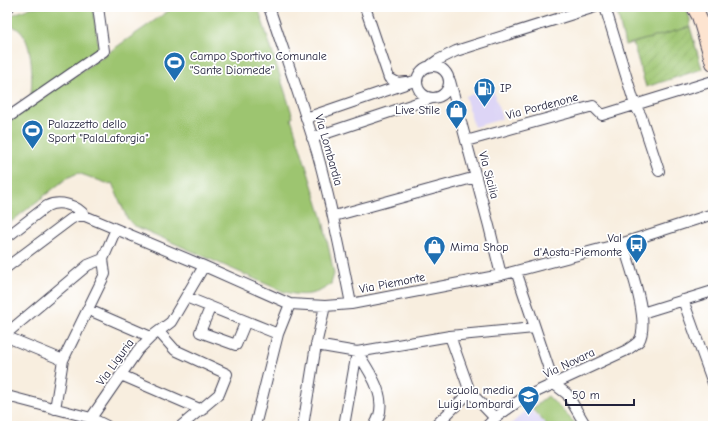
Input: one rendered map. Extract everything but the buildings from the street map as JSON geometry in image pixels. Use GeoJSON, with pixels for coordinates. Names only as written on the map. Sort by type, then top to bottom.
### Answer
{"type":"FeatureCollection","features":[{"type":"Feature","properties":{"kind":"street"},"geometry":{"type":"LineString","coordinates":[[7,118],[104,51],[98,7]]}},
{"type":"Feature","properties":{"kind":"street","name":"Via Lombardia"},"geometry":{"type":"LineString","coordinates":[[269,7],[306,118],[334,216],[351,304]]}},
{"type":"Feature","properties":{"kind":"street"},"geometry":{"type":"LineString","coordinates":[[365,7],[389,78],[398,83],[414,81]]}},
{"type":"Feature","properties":{"kind":"street"},"geometry":{"type":"LineString","coordinates":[[306,118],[414,81],[422,70],[456,51],[595,7]]}},
{"type":"Feature","properties":{"kind":"street"},"geometry":{"type":"LineString","coordinates":[[604,7],[635,105],[641,116],[659,171]]}},
{"type":"Feature","properties":{"kind":"street"},"geometry":{"type":"LineString","coordinates":[[694,7],[699,16],[713,63]]}},
{"type":"Feature","properties":{"kind":"street"},"geometry":{"type":"LineString","coordinates":[[704,7],[713,39]]}},
{"type":"Feature","properties":{"kind":"street"},"geometry":{"type":"LineString","coordinates":[[446,71],[450,60],[456,51]]}},
{"type":"Feature","properties":{"kind":"street"},"geometry":{"type":"LineString","coordinates":[[312,138],[435,98],[446,92],[450,81],[446,71],[442,67],[431,65]]}},
{"type":"Feature","properties":{"kind":"street"},"geometry":{"type":"LineString","coordinates":[[414,81],[423,94],[435,98],[448,99],[457,105]]}},
{"type":"Feature","properties":{"kind":"street","name":"Via Sicilia"},"geometry":{"type":"LineString","coordinates":[[450,81],[501,275]]}},
{"type":"Feature","properties":{"kind":"street","name":"Via Pordenone"},"geometry":{"type":"LineString","coordinates":[[466,140],[593,106],[602,115],[713,81]]}},
{"type":"Feature","properties":{"kind":"street"},"geometry":{"type":"LineString","coordinates":[[334,216],[476,177]]}},
{"type":"Feature","properties":{"kind":"street","name":"Via Piemonte"},"geometry":{"type":"LineString","coordinates":[[7,237],[47,206],[53,204],[65,204],[81,211],[85,216],[290,304],[325,306],[351,304],[501,275],[623,243],[713,214]]}},
{"type":"Feature","properties":{"kind":"street"},"geometry":{"type":"LineString","coordinates":[[7,267],[77,216],[85,216]]}},
{"type":"Feature","properties":{"kind":"street"},"geometry":{"type":"LineString","coordinates":[[55,409],[64,360],[105,274],[103,259],[116,229]]}},
{"type":"Feature","properties":{"kind":"street","name":"Via Novara"},"geometry":{"type":"LineString","coordinates":[[487,426],[495,418],[522,398],[626,350],[639,341],[642,331],[642,313],[623,243]]}},
{"type":"Feature","properties":{"kind":"street"},"geometry":{"type":"LineString","coordinates":[[7,333],[88,266],[103,259]]}},
{"type":"Feature","properties":{"kind":"street","name":"Via Liguria"},"geometry":{"type":"LineString","coordinates":[[91,418],[138,350],[171,322],[204,266]]}},
{"type":"Feature","properties":{"kind":"street"},"geometry":{"type":"LineString","coordinates":[[516,271],[554,384],[567,394],[586,426]]}},
{"type":"Feature","properties":{"kind":"street"},"geometry":{"type":"LineString","coordinates":[[642,313],[713,291]]}},
{"type":"Feature","properties":{"kind":"street"},"geometry":{"type":"LineString","coordinates":[[186,298],[278,334]]}},
{"type":"Feature","properties":{"kind":"street"},"geometry":{"type":"LineString","coordinates":[[683,300],[713,383]]}},
{"type":"Feature","properties":{"kind":"street"},"geometry":{"type":"LineString","coordinates":[[255,426],[278,334],[290,304]]}},
{"type":"Feature","properties":{"kind":"street"},"geometry":{"type":"LineString","coordinates":[[303,426],[316,345],[325,306]]}},
{"type":"Feature","properties":{"kind":"street"},"geometry":{"type":"LineString","coordinates":[[210,308],[200,332],[236,344],[246,321]]}},
{"type":"Feature","properties":{"kind":"street"},"geometry":{"type":"LineString","coordinates":[[89,310],[155,335],[175,350],[227,374],[219,394],[202,410],[181,426]]}},
{"type":"Feature","properties":{"kind":"street"},"geometry":{"type":"LineString","coordinates":[[316,345],[357,352],[450,336],[534,328]]}},
{"type":"Feature","properties":{"kind":"street"},"geometry":{"type":"LineString","coordinates":[[450,336],[470,392],[495,418]]}},
{"type":"Feature","properties":{"kind":"street"},"geometry":{"type":"LineString","coordinates":[[7,337],[64,360]]}},
{"type":"Feature","properties":{"kind":"street"},"geometry":{"type":"LineString","coordinates":[[344,426],[357,352]]}},
{"type":"Feature","properties":{"kind":"street"},"geometry":{"type":"LineString","coordinates":[[357,352],[373,377],[379,396],[381,405],[380,413],[374,426]]}},
{"type":"Feature","properties":{"kind":"street"},"geometry":{"type":"LineString","coordinates":[[121,375],[202,410]]}},
{"type":"Feature","properties":{"kind":"street"},"geometry":{"type":"LineString","coordinates":[[434,426],[470,392]]}},
{"type":"Feature","properties":{"kind":"street"},"geometry":{"type":"LineString","coordinates":[[7,396],[91,418],[107,426]]}},
{"type":"Feature","properties":{"kind":"shaded area","name":"IP"},"geometry":{"type":"Polygon","coordinates":[[[493,89],[502,119],[474,127],[465,96],[493,89]]]}},
{"type":"Feature","properties":{"kind":"shaded area","name":"scuola media Luigi Lombardi"},"geometry":{"type":"Polygon","coordinates":[[[529,408],[547,426],[509,426],[529,408]]]}},
{"type":"Feature","properties":{"kind":"green space"},"geometry":{"type":"Polygon","coordinates":[[[32,7],[93,7],[99,50],[31,96],[31,62],[28,45],[25,37],[20,31],[7,22],[7,17],[32,7]]]}},
{"type":"Feature","properties":{"kind":"green space"},"geometry":{"type":"Polygon","coordinates":[[[174,7],[258,7],[293,117],[291,118],[323,220],[334,274],[331,284],[320,291],[302,295],[282,291],[133,225],[127,218],[112,183],[109,184],[78,173],[67,178],[7,225],[7,123],[174,7]]]}},
{"type":"Feature","properties":{"kind":"green space"},"geometry":{"type":"Polygon","coordinates":[[[686,7],[690,19],[690,27],[625,45],[617,11],[617,8],[686,7]]]}},
{"type":"Feature","properties":{"kind":"green space"},"geometry":{"type":"Polygon","coordinates":[[[690,27],[702,69],[646,87],[633,43],[690,27]]]}},
{"type":"Feature","properties":{"kind":"green space"},"geometry":{"type":"Polygon","coordinates":[[[548,396],[576,424],[573,426],[548,426],[532,409],[548,396]]]}},
{"type":"Feature","properties":{"kind":"place","name":"Campo Sportivo Comunale \"Sante Diomede\""},"geometry":{"type":"Point","coordinates":[174,82]}},
{"type":"Feature","properties":{"kind":"place","name":"IP"},"geometry":{"type":"Point","coordinates":[484,108]}},
{"type":"Feature","properties":{"kind":"place","name":"Live Stile"},"geometry":{"type":"Point","coordinates":[456,130]}},
{"type":"Feature","properties":{"kind":"place","name":"Palazzetto dello Sport \"PalaLaforgia\""},"geometry":{"type":"Point","coordinates":[32,150]}},
{"type":"Feature","properties":{"kind":"place","name":"Val d'Aosta-Piemonte"},"geometry":{"type":"Point","coordinates":[637,264]}},
{"type":"Feature","properties":{"kind":"place","name":"Mima Shop"},"geometry":{"type":"Point","coordinates":[435,266]}},
{"type":"Feature","properties":{"kind":"place","name":"scuola media Luigi Lombardi"},"geometry":{"type":"Point","coordinates":[529,416]}}]}
